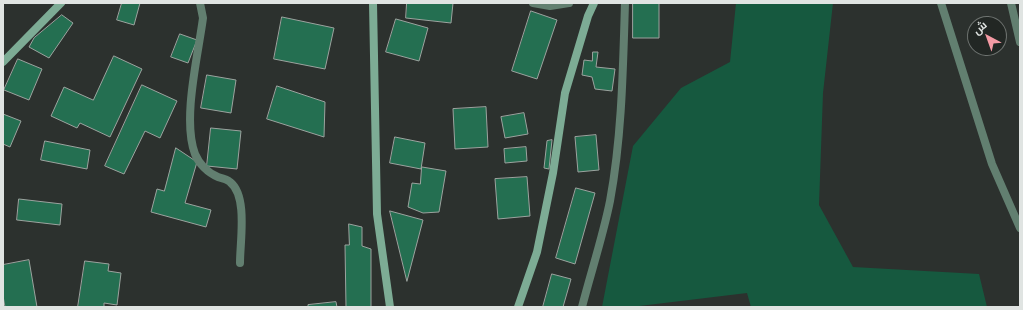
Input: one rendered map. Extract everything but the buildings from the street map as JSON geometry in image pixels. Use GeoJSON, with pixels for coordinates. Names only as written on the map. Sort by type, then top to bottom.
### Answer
{"type":"FeatureCollection","features":[{"type":"Feature","properties":{"kind":"street"},"geometry":{"type":"LineString","coordinates":[[3,62],[60,3]]}},
{"type":"Feature","properties":{"kind":"street"},"geometry":{"type":"LineString","coordinates":[[200,3],[203,18],[189,117],[191,140],[196,156],[206,170],[229,181],[238,192],[241,206],[240,263]]}},
{"type":"Feature","properties":{"kind":"street"},"geometry":{"type":"LineString","coordinates":[[373,3],[377,214],[390,307]]}},
{"type":"Feature","properties":{"kind":"street"},"geometry":{"type":"LineString","coordinates":[[533,3],[550,6],[569,3]]}},
{"type":"Feature","properties":{"kind":"street"},"geometry":{"type":"LineString","coordinates":[[518,307],[537,252],[553,173],[565,93],[588,16],[594,3]]}},
{"type":"Feature","properties":{"kind":"street"},"geometry":{"type":"LineString","coordinates":[[582,307],[610,201],[616,156],[623,64],[624,3]]}},
{"type":"Feature","properties":{"kind":"street"},"geometry":{"type":"LineString","coordinates":[[941,3],[992,164],[1020,228]]}},
{"type":"Feature","properties":{"kind":"street"},"geometry":{"type":"LineString","coordinates":[[1011,3],[1020,42]]}},
{"type":"Feature","properties":{"kind":"green space"},"geometry":{"type":"Polygon","coordinates":[[[736,3],[833,3],[823,93],[819,205],[853,267],[979,274],[987,307],[751,307],[747,293],[631,307],[602,307],[633,146],[681,88],[730,62],[736,3]]]}}]}
